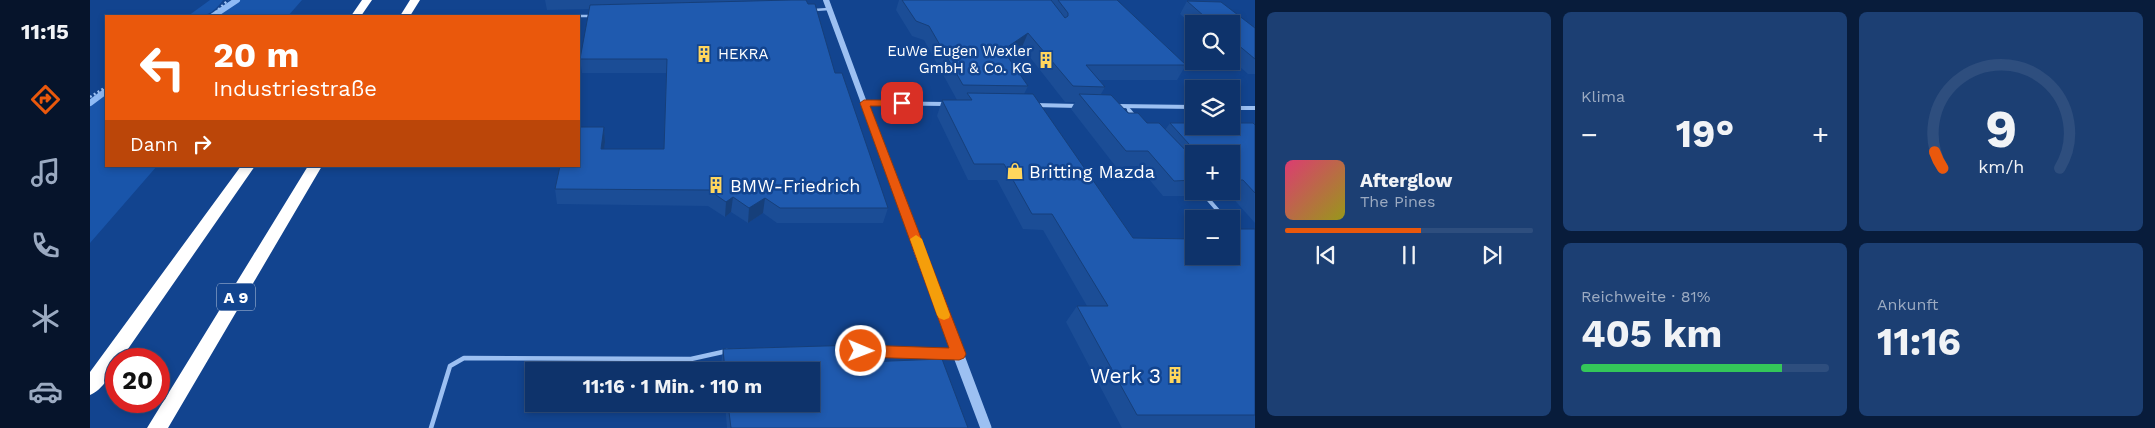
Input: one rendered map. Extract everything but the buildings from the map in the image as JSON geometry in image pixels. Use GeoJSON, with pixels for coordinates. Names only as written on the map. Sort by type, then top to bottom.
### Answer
{"type":"FeatureCollection","features":[{"type":"Feature","properties":{"kind":"highway"},"geometry":{"type":"LineString","coordinates":[[357,15],[367,0]]}},
{"type":"Feature","properties":{"kind":"highway"},"geometry":{"type":"LineString","coordinates":[[406,15],[415,0]]}},
{"type":"Feature","properties":{"kind":"highway"},"geometry":{"type":"LineString","coordinates":[[90,386],[247,167]]}},
{"type":"Feature","properties":{"kind":"highway","name":"A 9"},"geometry":{"type":"LineString","coordinates":[[158,428],[314,167]]}},
{"type":"Feature","properties":{"kind":"street"},"geometry":{"type":"LineString","coordinates":[[826,0],[986,428]]}},
{"type":"Feature","properties":{"kind":"street"},"geometry":{"type":"LineString","coordinates":[[864,103],[952,104]]}},
{"type":"Feature","properties":{"kind":"street"},"geometry":{"type":"LineString","coordinates":[[1029,105],[1087,106]]}},
{"type":"Feature","properties":{"kind":"street"},"geometry":{"type":"LineString","coordinates":[[1106,106],[1185,107]]}},
{"type":"Feature","properties":{"kind":"street"},"geometry":{"type":"LineString","coordinates":[[1240,108],[1255,108]]}},
{"type":"Feature","properties":{"kind":"lane"},"geometry":{"type":"LineString","coordinates":[[810,10],[829,10]]}},
{"type":"Feature","properties":{"kind":"lane"},"geometry":{"type":"LineString","coordinates":[[580,16],[598,16]]}},
{"type":"Feature","properties":{"kind":"lane"},"geometry":{"type":"LineString","coordinates":[[1126,106],[1137,119]]}},
{"type":"Feature","properties":{"kind":"lane"},"geometry":{"type":"LineString","coordinates":[[1209,200],[1218,210]]}},
{"type":"Feature","properties":{"kind":"lane"},"geometry":{"type":"LineString","coordinates":[[431,428],[450,366],[464,358],[691,359],[734,350]]}},
{"type":"Feature","properties":{"kind":"lane"},"geometry":{"type":"LineString","coordinates":[[851,351],[959,354]]}},
{"type":"Feature","properties":{"kind":"path"},"geometry":{"type":"LineString","coordinates":[[213,15],[228,0]]}},
{"type":"Feature","properties":{"kind":"path"},"geometry":{"type":"LineString","coordinates":[[90,97],[105,87]]}},
{"type":"Feature","properties":{"kind":"shaded area"},"geometry":{"type":"Polygon","coordinates":[[[210,0],[223,0],[208,14],[189,15],[210,0]]]}},
{"type":"Feature","properties":{"kind":"shaded area"},"geometry":{"type":"Polygon","coordinates":[[[233,0],[302,0],[289,15],[216,15],[233,0]]]}},
{"type":"Feature","properties":{"kind":"shaded area"},"geometry":{"type":"Polygon","coordinates":[[[105,94],[105,167],[156,167],[90,243],[90,105],[105,94]]]}},
{"type":"Feature","properties":{"kind":"waterway"},"geometry":{"type":"LineString","coordinates":[[214,15],[237,0]]}},
{"type":"Feature","properties":{"kind":"waterway"},"geometry":{"type":"LineString","coordinates":[[90,103],[105,92]]}},
{"type":"Feature","properties":{"kind":"slow traffic"},"geometry":{"type":"LineString","coordinates":[[916,239],[944,315]]}},
{"type":"Feature","properties":{"kind":"place","name":"HEKRA"},"geometry":{"type":"Point","coordinates":[704,54]}},
{"type":"Feature","properties":{"kind":"place","name":"EuWe Eugen Wexler GmbH & Co. KG"},"geometry":{"type":"Point","coordinates":[1046,60]}},
{"type":"Feature","properties":{"kind":"place","name":"Britting Mazda"},"geometry":{"type":"Point","coordinates":[1015,171]}},
{"type":"Feature","properties":{"kind":"place","name":"BMW-Friedrich"},"geometry":{"type":"Point","coordinates":[716,185]}},
{"type":"Feature","properties":{"kind":"place","name":"Werk 3"},"geometry":{"type":"Point","coordinates":[1175,375]}},
{"type":"Feature","properties":{"kind":"route"},"geometry":{"type":"LineString","coordinates":[[861,351],[959,354],[864,103],[902,103]]}}]}
